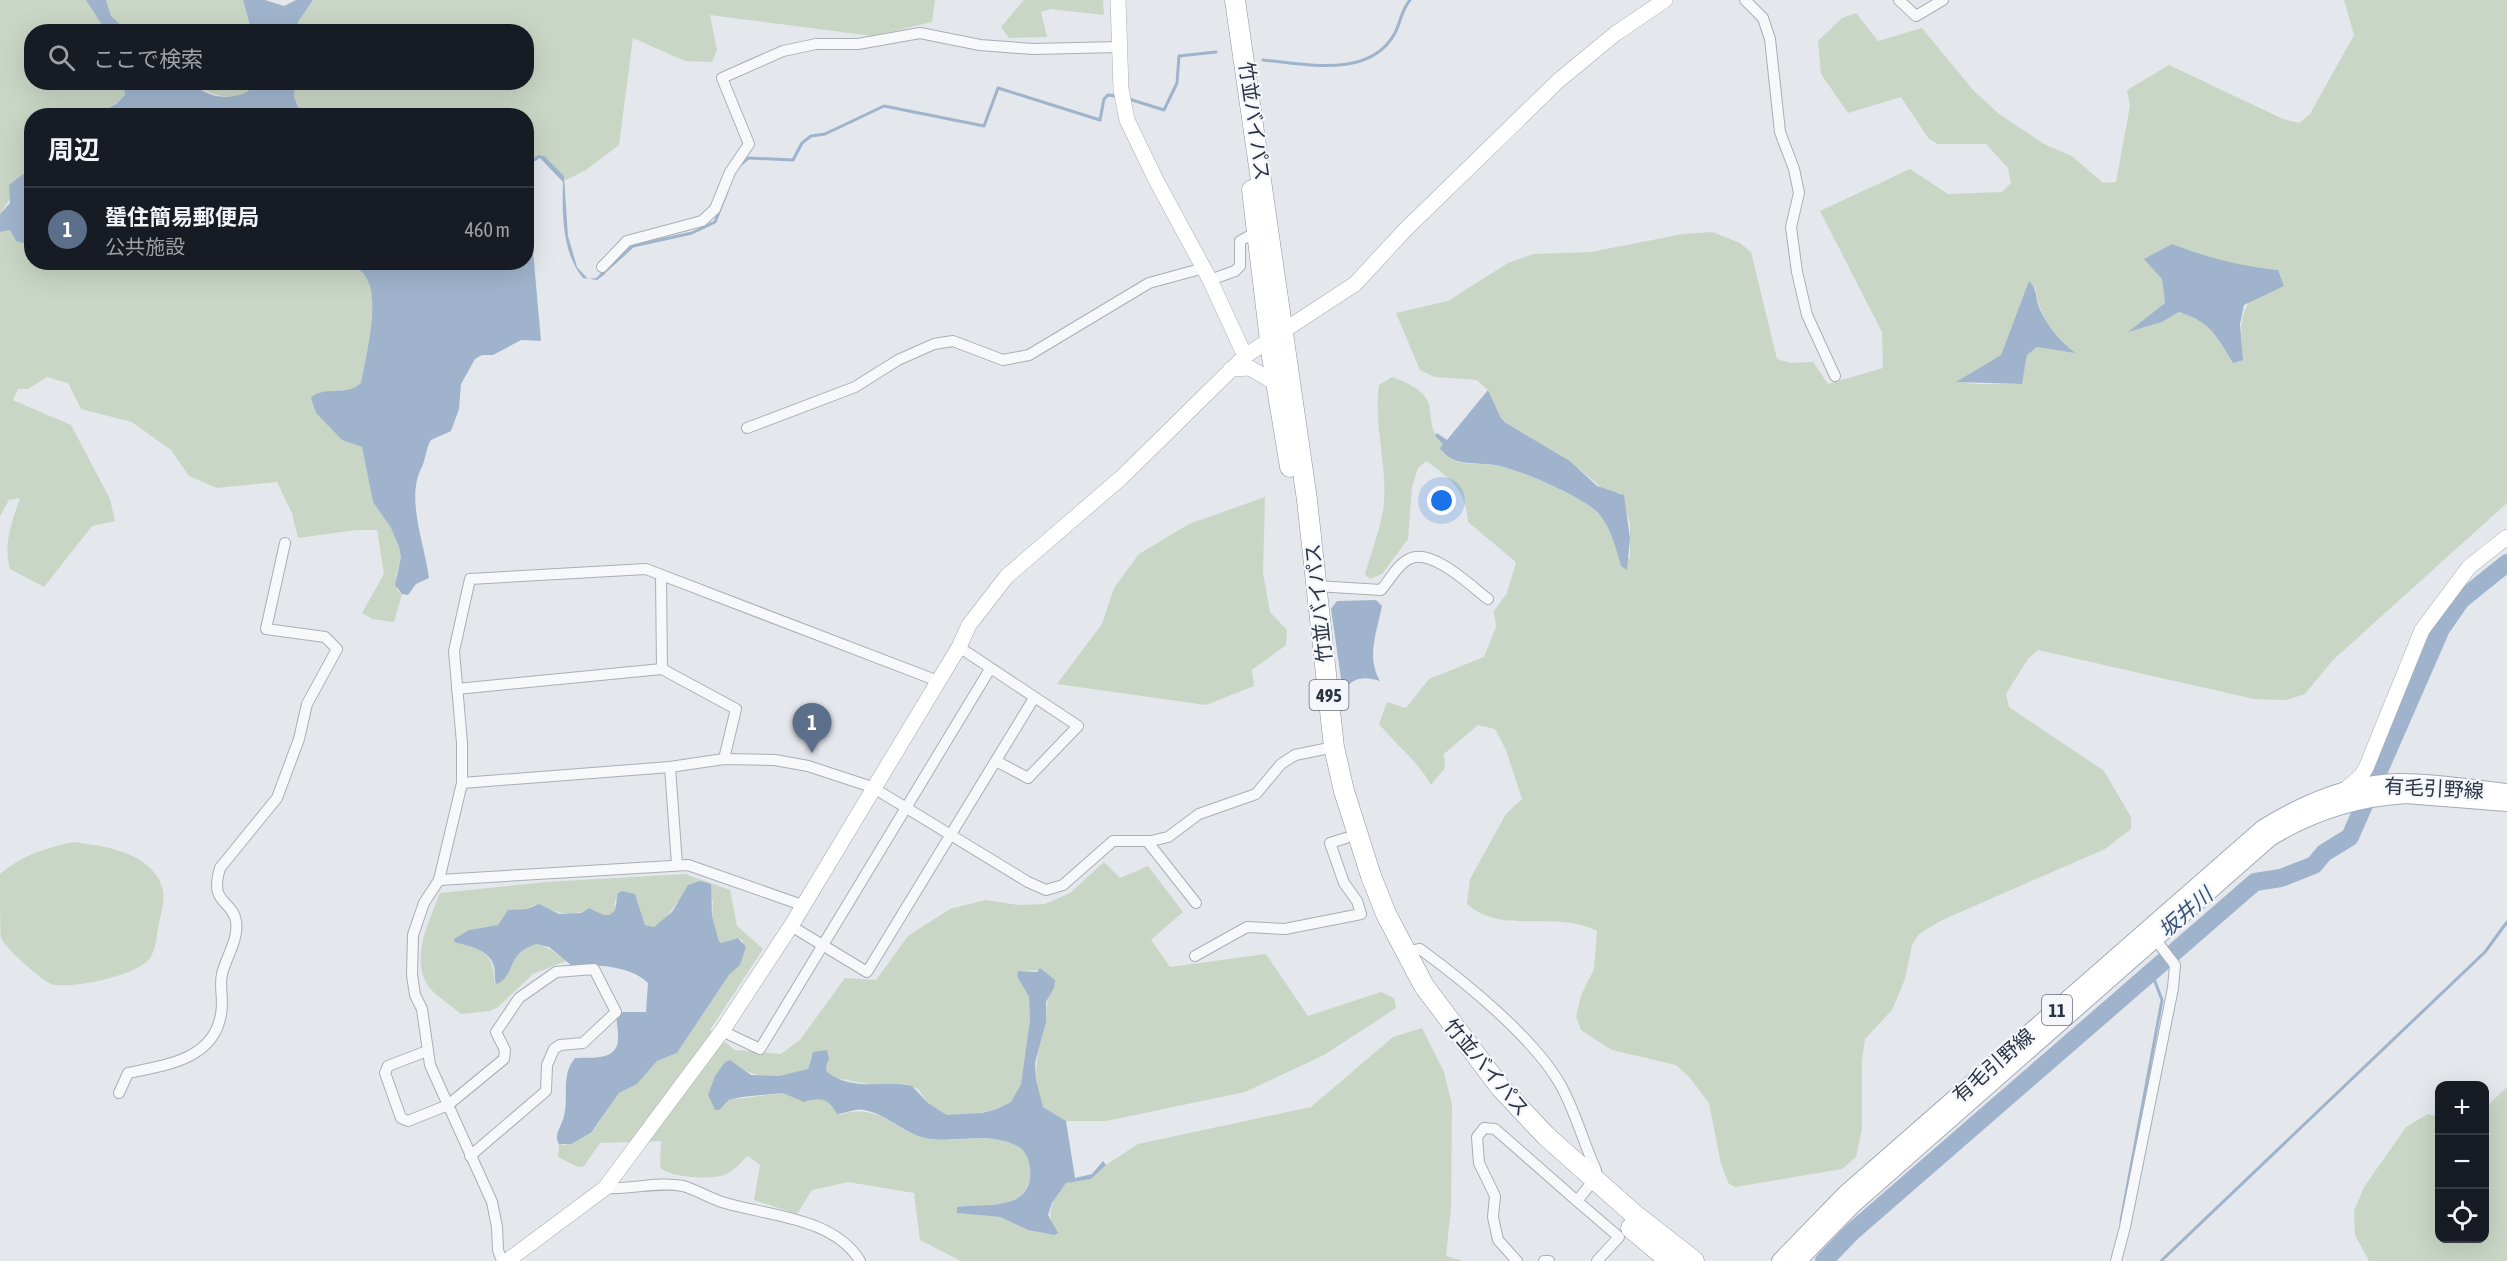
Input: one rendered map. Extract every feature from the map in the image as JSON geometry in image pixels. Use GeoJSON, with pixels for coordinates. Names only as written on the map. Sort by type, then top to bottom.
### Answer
{"type":"FeatureCollection","features":[{"type":"Feature","properties":{"kind":"highway","name":"竹並バイパス"},"geometry":{"type":"LineString","coordinates":[[1225,0],[1256,232],[1277,334],[1276,384],[1295,495],[1310,642],[1346,838],[1373,909],[1416,994],[1491,1091],[1539,1145],[1586,1190],[1670,1261]]}},
{"type":"Feature","properties":{"kind":"highway","name":"竹並バイパス"},"geometry":{"type":"LineString","coordinates":[[1235,0],[1277,334],[1316,586],[1330,747],[1356,835],[1386,914],[1405,952],[1447,1020],[1500,1087],[1546,1136],[1586,1190],[1694,1261]]}},
{"type":"Feature","properties":{"kind":"main road","name":"有毛引野線"},"geometry":{"type":"LineString","coordinates":[[2390,789],[2507,803]]}},
{"type":"Feature","properties":{"kind":"main road","name":"有毛引野線"},"geometry":{"type":"LineString","coordinates":[[1798,1261],[1854,1204],[2270,838],[2349,794],[2390,789],[2507,792]]}},
{"type":"Feature","properties":{"kind":"main road","name":"有毛引野線"},"geometry":{"type":"LineString","coordinates":[[1780,1261],[1845,1194],[2156,939]]}},
{"type":"Feature","properties":{"kind":"street"},"geometry":{"type":"LineString","coordinates":[[1118,0],[1121,89],[1127,120],[1156,180],[1207,274],[1245,356]]}},
{"type":"Feature","properties":{"kind":"street"},"geometry":{"type":"LineString","coordinates":[[938,681],[646,569],[470,579],[454,651],[462,743],[462,783],[439,880],[424,903],[413,935],[412,947],[414,985],[422,1009],[427,1051],[435,1079],[492,1202],[497,1227],[498,1250],[504,1261],[605,1188],[722,1031],[791,926],[872,787],[938,681],[969,625],[1007,576],[1122,477],[1245,356],[1355,284],[1421,214],[1558,81],[1615,34],[1665,0]]}},
{"type":"Feature","properties":{"kind":"street"},"geometry":{"type":"LineString","coordinates":[[1745,0],[1763,18],[1770,39],[1780,132],[1794,170],[1799,193],[1791,227],[1797,272],[1807,315],[1834,376]]}},
{"type":"Feature","properties":{"kind":"street"},"geometry":{"type":"LineString","coordinates":[[1899,0],[1916,16],[1943,0]]}},
{"type":"Feature","properties":{"kind":"street"},"geometry":{"type":"LineString","coordinates":[[603,267],[627,241],[691,225],[702,220],[715,208],[730,172],[749,144],[722,78],[783,51],[816,44],[858,44],[920,33],[1002,46],[1119,47]]}},
{"type":"Feature","properties":{"kind":"street"},"geometry":{"type":"LineString","coordinates":[[747,428],[855,387],[898,360],[934,344],[953,341],[1004,360],[1029,355],[1149,283],[1235,271],[1240,266],[1240,241],[1256,232]]}},
{"type":"Feature","properties":{"kind":"street"},"geometry":{"type":"LineString","coordinates":[[1231,369],[1250,368],[1276,384]]}},
{"type":"Feature","properties":{"kind":"street"},"geometry":{"type":"LineString","coordinates":[[2349,794],[2366,768],[2422,630],[2469,567],[2507,537]]}},
{"type":"Feature","properties":{"kind":"street"},"geometry":{"type":"LineString","coordinates":[[118,1093],[128,1073],[195,1054],[207,1046],[218,1032],[224,997],[220,984],[237,932],[236,918],[223,903],[217,891],[216,881],[220,868],[277,798],[299,739],[307,705],[337,649],[325,637],[266,629],[285,543]]}},
{"type":"Feature","properties":{"kind":"street"},"geometry":{"type":"LineString","coordinates":[[1316,586],[1381,590],[1408,559],[1418,556],[1433,558],[1488,599]]}},
{"type":"Feature","properties":{"kind":"street"},"geometry":{"type":"LineString","coordinates":[[662,575],[662,669]]}},
{"type":"Feature","properties":{"kind":"street"},"geometry":{"type":"LineString","coordinates":[[958,647],[1078,726],[1028,778],[996,761]]}},
{"type":"Feature","properties":{"kind":"street"},"geometry":{"type":"LineString","coordinates":[[457,688],[662,669],[736,709],[724,759]]}},
{"type":"Feature","properties":{"kind":"street"},"geometry":{"type":"LineString","coordinates":[[722,1031],[760,1049],[990,669]]}},
{"type":"Feature","properties":{"kind":"street"},"geometry":{"type":"LineString","coordinates":[[791,926],[867,972],[1034,698]]}},
{"type":"Feature","properties":{"kind":"street"},"geometry":{"type":"LineString","coordinates":[[462,783],[670,767],[724,759],[775,760],[808,766],[872,787],[1028,882],[1046,890],[1063,885],[1113,841],[1147,841],[1168,837],[1199,814],[1256,794],[1281,764],[1295,755],[1330,747]]}},
{"type":"Feature","properties":{"kind":"street"},"geometry":{"type":"LineString","coordinates":[[670,767],[677,865]]}},
{"type":"Feature","properties":{"kind":"street"},"geometry":{"type":"LineString","coordinates":[[1195,956],[1247,927],[1285,929],[1361,914],[1357,901],[1344,883],[1330,843],[1346,838]]}},
{"type":"Feature","properties":{"kind":"street"},"geometry":{"type":"LineString","coordinates":[[1147,841],[1196,903]]}},
{"type":"Feature","properties":{"kind":"street"},"geometry":{"type":"LineString","coordinates":[[439,880],[688,865],[802,905]]}},
{"type":"Feature","properties":{"kind":"street"},"geometry":{"type":"LineString","coordinates":[[2116,1261],[2125,1227],[2173,988],[2175,965],[2156,939]]}},
{"type":"Feature","properties":{"kind":"street"},"geometry":{"type":"LineString","coordinates":[[1405,952],[1420,949],[1453,974],[1511,1027],[1561,1084],[1596,1170],[1586,1190]]}},
{"type":"Feature","properties":{"kind":"street"},"geometry":{"type":"LineString","coordinates":[[427,1051],[388,1066],[385,1073],[401,1118],[408,1121],[448,1105],[504,1059],[505,1050],[496,1032],[519,998],[556,972],[594,969],[616,1012],[583,1043],[554,1049],[547,1065],[546,1090],[470,1155]]}},
{"type":"Feature","properties":{"kind":"street"},"geometry":{"type":"LineString","coordinates":[[1517,1261],[1498,1240],[1493,1217],[1495,1196],[1479,1162],[1477,1137],[1484,1128],[1495,1129],[1586,1190],[1619,1237],[1597,1261]]}},
{"type":"Feature","properties":{"kind":"street"},"geometry":{"type":"LineString","coordinates":[[605,1188],[682,1186],[724,1202],[817,1227],[838,1237],[854,1251],[861,1261]]}},
{"type":"Feature","properties":{"kind":"street"},"geometry":{"type":"LineString","coordinates":[[1544,1261],[1549,1261]]}},
{"type":"Feature","properties":{"kind":"green space"},"geometry":{"type":"Polygon","coordinates":[[[0,0],[87,0],[102,24],[24,24],[24,90],[124,90],[125,95],[108,108],[24,108],[24,178],[0,214],[0,0]]]}},
{"type":"Feature","properties":{"kind":"green space"},"geometry":{"type":"Polygon","coordinates":[[[106,0],[243,0],[250,24],[120,24],[111,16],[106,0]]]}},
{"type":"Feature","properties":{"kind":"green space"},"geometry":{"type":"Polygon","coordinates":[[[313,0],[935,0],[932,22],[873,36],[710,15],[717,50],[712,62],[685,61],[633,38],[619,145],[586,170],[566,180],[539,155],[534,157],[534,108],[298,108],[294,97],[294,90],[534,90],[534,24],[298,24],[313,0]]]}},
{"type":"Feature","properties":{"kind":"green space"},"geometry":{"type":"Polygon","coordinates":[[[1024,0],[1103,0],[1104,15],[1051,9],[1041,12],[1047,37],[1009,38],[1001,27],[1024,0]]]}},
{"type":"Feature","properties":{"kind":"green space"},"geometry":{"type":"Polygon","coordinates":[[[2344,0],[2507,0],[2507,503],[2333,660],[2305,694],[2287,700],[2254,699],[2038,650],[2028,659],[2006,694],[2009,707],[2104,771],[2131,817],[2131,829],[2105,849],[1942,920],[1919,934],[1912,945],[1905,979],[1892,1010],[1865,1039],[1862,1061],[1862,1129],[1856,1157],[1842,1169],[1735,1187],[1729,1184],[1721,1164],[1709,1103],[1690,1078],[1676,1065],[1612,1050],[1581,1030],[1576,1016],[1582,993],[1594,969],[1597,931],[1564,922],[1497,919],[1467,904],[1470,879],[1506,814],[1522,799],[1506,750],[1495,729],[1478,725],[1444,754],[1445,768],[1431,785],[1426,776],[1379,724],[1387,702],[1406,708],[1429,679],[1484,657],[1496,627],[1494,611],[1507,593],[1516,562],[1468,522],[1467,511],[1460,493],[1449,479],[1426,461],[1418,468],[1412,487],[1408,539],[1382,574],[1370,579],[1365,574],[1383,511],[1384,479],[1378,416],[1379,385],[1392,377],[1411,385],[1422,393],[1428,401],[1432,426],[1444,444],[1442,452],[1447,457],[1460,462],[1494,465],[1518,472],[1580,500],[1599,514],[1607,525],[1621,566],[1630,557],[1630,524],[1621,493],[1605,491],[1570,461],[1506,423],[1501,418],[1488,390],[1477,380],[1435,377],[1420,370],[1396,313],[1448,301],[1508,263],[1533,254],[1591,252],[1683,234],[1712,232],[1740,243],[1751,252],[1777,359],[1790,363],[1813,362],[1828,384],[1883,368],[1882,332],[1820,211],[1910,169],[1948,194],[2002,192],[2011,183],[2008,168],[1986,144],[1938,144],[1929,139],[1901,97],[1848,113],[1821,74],[1818,41],[1842,18],[1856,13],[1878,41],[1922,28],[1973,90],[1999,114],[2046,145],[2072,156],[2103,183],[2116,182],[2130,106],[2127,90],[2169,65],[2283,119],[2299,123],[2310,114],[2354,35],[2344,0]],[[2212,259],[2162,279],[2165,303],[2130,331],[2162,322],[2179,312],[2205,325],[2217,338],[2233,363],[2243,359],[2241,328],[2246,309],[2257,292],[2278,270],[2242,266],[2212,259]],[[2029,282],[2001,355],[1957,382],[2022,384],[2027,355],[2037,347],[2073,352],[2048,324],[2040,307],[2036,289],[2029,282]]]}},
{"type":"Feature","properties":{"kind":"green space"},"geometry":{"type":"Polygon","coordinates":[[[205,90],[251,90],[235,97],[205,90]]]}},
{"type":"Feature","properties":{"kind":"green space"},"geometry":{"type":"Polygon","coordinates":[[[10,230],[16,241],[24,239],[24,270],[359,270],[365,276],[371,292],[372,318],[361,383],[355,389],[318,393],[316,413],[342,440],[362,447],[373,502],[391,528],[401,557],[396,576],[397,590],[402,594],[394,622],[372,619],[362,613],[384,574],[377,530],[356,530],[298,538],[292,513],[277,482],[217,488],[189,476],[171,450],[132,422],[81,409],[68,383],[47,377],[28,389],[18,389],[13,400],[71,425],[110,499],[115,521],[92,526],[44,587],[10,569],[8,542],[11,524],[20,498],[9,500],[0,516],[0,232],[10,230]]]}},
{"type":"Feature","properties":{"kind":"green space"},"geometry":{"type":"Polygon","coordinates":[[[1265,497],[1263,573],[1270,612],[1287,630],[1286,645],[1252,670],[1254,686],[1206,705],[1057,684],[1102,624],[1114,588],[1139,554],[1189,524],[1265,497]]]}},
{"type":"Feature","properties":{"kind":"green space"},"geometry":{"type":"Polygon","coordinates":[[[74,842],[112,849],[137,858],[156,875],[162,887],[163,901],[154,951],[144,964],[104,980],[73,985],[51,984],[16,956],[1,938],[0,874],[35,853],[74,842]]]}},
{"type":"Feature","properties":{"kind":"green space"},"geometry":{"type":"Polygon","coordinates":[[[1104,862],[1120,878],[1148,866],[1183,912],[1151,940],[1170,967],[1266,954],[1308,1016],[1381,992],[1394,998],[1396,1008],[1324,1055],[1245,1092],[1106,1121],[1066,1121],[1043,1107],[1036,1076],[1048,1001],[1054,988],[1043,970],[1019,971],[1017,976],[1029,997],[1030,1019],[1021,1084],[1011,1102],[997,1109],[966,1116],[947,1115],[928,1103],[918,1089],[905,1084],[879,1086],[836,1078],[827,1072],[826,1066],[811,1056],[808,1069],[779,1076],[751,1073],[734,1063],[713,1086],[725,1105],[729,1100],[783,1093],[809,1100],[817,1097],[826,1100],[840,1115],[866,1112],[877,1115],[918,1136],[930,1139],[983,1138],[1013,1143],[1023,1150],[1030,1168],[1029,1182],[1024,1192],[1016,1199],[993,1205],[957,1207],[957,1213],[1000,1217],[1028,1230],[1054,1235],[1051,1208],[1056,1196],[1066,1183],[1091,1179],[1106,1165],[1138,1144],[1311,1107],[1393,1037],[1422,1028],[1444,1072],[1452,1105],[1451,1207],[1446,1256],[1464,1261],[961,1261],[920,1240],[914,1193],[848,1182],[812,1190],[797,1214],[754,1200],[760,1165],[748,1156],[732,1171],[724,1175],[689,1177],[665,1171],[660,1167],[661,1141],[600,1143],[584,1166],[578,1167],[558,1157],[559,1144],[564,1145],[591,1134],[619,1093],[637,1084],[657,1061],[677,1053],[729,975],[740,965],[743,941],[738,938],[721,943],[719,941],[712,916],[713,900],[678,901],[663,922],[654,927],[645,925],[635,894],[615,900],[615,910],[611,915],[604,915],[589,908],[582,912],[568,914],[534,905],[527,909],[508,910],[498,925],[469,930],[455,942],[478,949],[488,957],[494,971],[494,981],[524,948],[531,944],[550,950],[566,961],[533,974],[498,1007],[490,1011],[461,1014],[429,987],[423,976],[421,965],[423,940],[440,893],[546,882],[685,874],[730,890],[737,926],[763,949],[710,1030],[735,1050],[781,1054],[800,1040],[845,978],[876,980],[908,936],[950,909],[986,900],[1018,905],[1045,904],[1070,893],[1104,862]]]}},
{"type":"Feature","properties":{"kind":"green space"},"geometry":{"type":"Polygon","coordinates":[[[2507,1087],[2507,1261],[2369,1261],[2355,1235],[2354,1211],[2364,1187],[2406,1127],[2428,1114],[2435,1116],[2435,1243],[2489,1243],[2489,1104],[2507,1087]]]}},
{"type":"Feature","properties":{"kind":"water"},"geometry":{"type":"Polygon","coordinates":[[[86,0],[106,0],[111,16],[120,24],[101,24],[86,0]]]}},
{"type":"Feature","properties":{"kind":"water"},"geometry":{"type":"Polygon","coordinates":[[[243,0],[265,0],[284,6],[296,0],[313,0],[298,24],[250,24],[243,0]]]}},
{"type":"Feature","properties":{"kind":"water"},"geometry":{"type":"Polygon","coordinates":[[[124,90],[202,90],[211,95],[225,97],[240,95],[248,90],[294,90],[294,97],[298,108],[108,108],[125,95],[124,90]]]}},
{"type":"Feature","properties":{"kind":"water"},"geometry":{"type":"Polygon","coordinates":[[[544,156],[564,176],[568,236],[577,267],[588,279],[583,278],[576,268],[567,245],[563,219],[563,182],[540,158],[534,162],[534,157],[544,156]]]}},
{"type":"Feature","properties":{"kind":"water"},"geometry":{"type":"Polygon","coordinates":[[[24,173],[23,243],[16,241],[10,230],[0,232],[0,214],[10,203],[9,185],[24,173]]]}},
{"type":"Feature","properties":{"kind":"water"},"geometry":{"type":"Polygon","coordinates":[[[2172,244],[2224,261],[2278,270],[2284,286],[2244,305],[2240,324],[2243,360],[2233,363],[2206,325],[2179,312],[2162,322],[2128,332],[2165,303],[2162,279],[2144,259],[2172,244]]]}},
{"type":"Feature","properties":{"kind":"water"},"geometry":{"type":"Polygon","coordinates":[[[534,262],[541,341],[521,340],[493,355],[482,355],[475,359],[461,384],[459,409],[451,431],[431,440],[417,479],[415,492],[429,578],[416,584],[408,595],[402,594],[395,585],[401,557],[399,547],[391,528],[373,502],[362,447],[342,440],[316,413],[311,398],[321,392],[349,389],[361,383],[372,319],[371,294],[365,276],[359,270],[534,270],[534,262]]]}},
{"type":"Feature","properties":{"kind":"water"},"geometry":{"type":"Polygon","coordinates":[[[603,272],[605,274],[597,280],[589,279],[596,278],[603,272]]]}},
{"type":"Feature","properties":{"kind":"water"},"geometry":{"type":"Polygon","coordinates":[[[2029,281],[2035,290],[2045,320],[2075,353],[2037,347],[2027,355],[2022,384],[1956,382],[2001,355],[2029,281]]]}},
{"type":"Feature","properties":{"kind":"water"},"geometry":{"type":"Polygon","coordinates":[[[1488,390],[1501,418],[1506,423],[1570,461],[1597,486],[1624,495],[1630,538],[1627,570],[1621,566],[1607,526],[1591,507],[1566,492],[1534,478],[1495,465],[1457,461],[1440,448],[1443,444],[1435,436],[1437,433],[1447,440],[1488,390]]]}},
{"type":"Feature","properties":{"kind":"water"},"geometry":{"type":"Polygon","coordinates":[[[1376,600],[1382,606],[1373,653],[1380,681],[1369,678],[1359,679],[1350,683],[1343,692],[1331,609],[1337,601],[1376,600]]]}},
{"type":"Feature","properties":{"kind":"water"},"geometry":{"type":"Polygon","coordinates":[[[700,881],[711,884],[712,916],[719,941],[721,943],[738,938],[746,947],[740,965],[729,975],[677,1053],[657,1061],[637,1084],[619,1093],[591,1133],[571,1144],[559,1144],[557,1136],[566,1105],[566,1081],[570,1065],[575,1058],[604,1056],[615,1050],[618,1035],[617,1015],[620,1012],[646,1012],[648,983],[632,973],[612,967],[572,966],[549,947],[536,944],[526,948],[515,958],[507,975],[497,984],[494,966],[488,956],[477,949],[454,942],[454,939],[469,930],[498,925],[508,910],[527,909],[539,904],[559,914],[581,913],[589,908],[604,915],[610,915],[615,910],[618,893],[622,891],[635,894],[645,925],[654,927],[672,912],[688,885],[700,881]]]}},
{"type":"Feature","properties":{"kind":"water"},"geometry":{"type":"Polygon","coordinates":[[[1040,968],[1055,980],[1054,988],[1046,1002],[1046,1022],[1035,1063],[1036,1080],[1043,1107],[1066,1121],[1075,1178],[1092,1174],[1103,1161],[1106,1165],[1091,1179],[1066,1183],[1052,1203],[1048,1215],[1058,1233],[1054,1235],[1028,1230],[1000,1217],[957,1213],[957,1207],[1006,1203],[1024,1193],[1029,1183],[1030,1169],[1023,1151],[1013,1144],[993,1139],[931,1139],[914,1134],[873,1112],[854,1110],[837,1114],[823,1100],[804,1102],[783,1093],[729,1100],[719,1110],[715,1110],[708,1095],[715,1076],[725,1062],[730,1060],[751,1075],[779,1076],[808,1069],[813,1052],[827,1050],[829,1059],[826,1066],[827,1072],[847,1082],[912,1086],[928,1103],[947,1115],[982,1113],[997,1109],[1011,1102],[1021,1084],[1030,1019],[1029,997],[1017,976],[1018,971],[1037,972],[1040,968]]]}},
{"type":"Feature","properties":{"kind":"waterway"},"geometry":{"type":"LineString","coordinates":[[1263,60],[1336,65],[1354,63],[1370,57],[1384,48],[1395,33],[1410,0]]}},
{"type":"Feature","properties":{"kind":"waterway"},"geometry":{"type":"LineString","coordinates":[[1129,99],[1164,110],[1177,83],[1179,56],[1216,52]]}},
{"type":"Feature","properties":{"kind":"waterway"},"geometry":{"type":"LineString","coordinates":[[743,163],[748,158],[793,160],[802,143],[811,136],[825,134],[884,106],[984,126],[998,88],[1100,120],[1104,99],[1108,95],[1116,96]]}},
{"type":"Feature","properties":{"kind":"waterway"},"geometry":{"type":"LineString","coordinates":[[601,275],[633,246],[692,233],[715,222],[727,192]]}},
{"type":"Feature","properties":{"kind":"waterway","name":"坂井川"},"geometry":{"type":"LineString","coordinates":[[1824,1261],[1852,1232],[2255,882],[2281,878],[2314,865],[2324,853],[2350,837],[2441,629],[2461,600],[2507,563]]}},
{"type":"Feature","properties":{"kind":"waterway"},"geometry":{"type":"LineString","coordinates":[[2161,1261],[2485,952],[2507,922]]}},
{"type":"Feature","properties":{"kind":"waterway"},"geometry":{"type":"LineString","coordinates":[[2121,1221],[2162,1000],[2151,971]]}},
{"type":"Feature","properties":{"kind":"place","name":"蜑住簡易郵便局"},"geometry":{"type":"Point","coordinates":[812,753]}}]}
